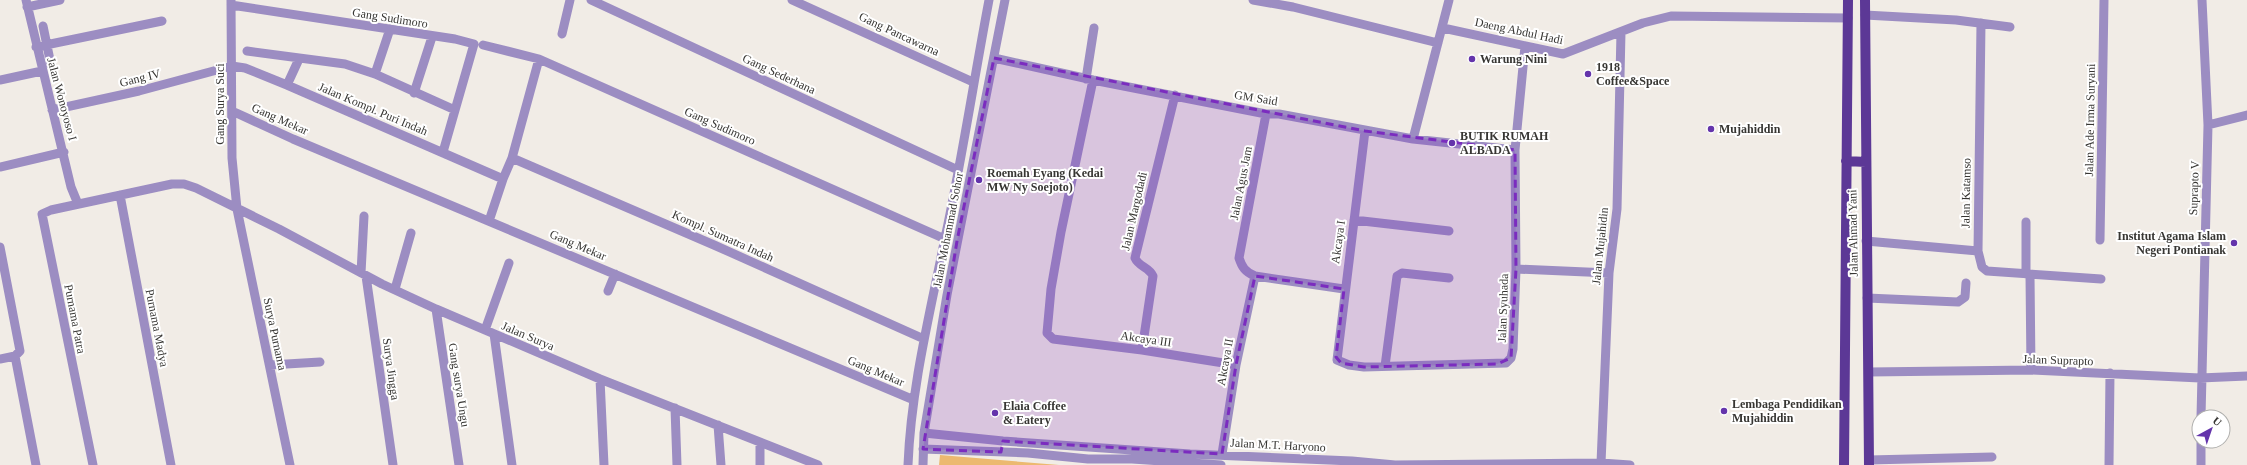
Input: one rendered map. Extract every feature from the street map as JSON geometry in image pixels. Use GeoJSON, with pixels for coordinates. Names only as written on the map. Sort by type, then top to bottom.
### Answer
{"type":"FeatureCollection","features":[{"type":"Feature","properties":{"kind":"main road","name":"Jalan Ahmad Yani"},"geometry":{"type":"LineString","coordinates":[[1844,465],[1848,0]]}},
{"type":"Feature","properties":{"kind":"main road","name":"Jalan Ahmad Yani"},"geometry":{"type":"LineString","coordinates":[[1865,0],[1869,462]]}},
{"type":"Feature","properties":{"kind":"main road"},"geometry":{"type":"LineString","coordinates":[[1846,161],[1866,162]]}},
{"type":"Feature","properties":{"kind":"street"},"geometry":{"type":"LineString","coordinates":[[27,3],[60,0]]}},
{"type":"Feature","properties":{"kind":"street"},"geometry":{"type":"LineString","coordinates":[[562,34],[570,0]]}},
{"type":"Feature","properties":{"kind":"street","name":"Gang Sederhana"},"geometry":{"type":"LineString","coordinates":[[590,0],[958,170]]}},
{"type":"Feature","properties":{"kind":"street","name":"Gang Pancawarna"},"geometry":{"type":"LineString","coordinates":[[792,0],[973,82]]}},
{"type":"Feature","properties":{"kind":"street"},"geometry":{"type":"LineString","coordinates":[[1253,0],[1293,8],[1438,43]]}},
{"type":"Feature","properties":{"kind":"street"},"geometry":{"type":"LineString","coordinates":[[1413,138],[1443,28],[1449,0]]}},
{"type":"Feature","properties":{"kind":"street","name":"Jalan Ade Irma Suryani"},"geometry":{"type":"LineString","coordinates":[[2100,240],[2104,0]]}},
{"type":"Feature","properties":{"kind":"street","name":"Suprapto V"},"geometry":{"type":"LineString","coordinates":[[2201,409],[2200,378],[2208,125],[2202,0]]}},
{"type":"Feature","properties":{"kind":"street","name":"Jalan Wonoyoso I"},"geometry":{"type":"LineString","coordinates":[[27,3],[36,47],[64,152],[71,187],[78,204]]}},
{"type":"Feature","properties":{"kind":"street","name":"Gang Sudimoro"},"geometry":{"type":"LineString","coordinates":[[231,3],[432,37],[455,39],[539,59],[945,239]]}},
{"type":"Feature","properties":{"kind":"street","name":"Gang Surya Suci"},"geometry":{"type":"LineString","coordinates":[[231,3],[232,158],[237,209]]}},
{"type":"Feature","properties":{"kind":"street"},"geometry":{"type":"LineString","coordinates":[[989,3],[1005,3]]}},
{"type":"Feature","properties":{"kind":"street","name":"Jalan Mohammad Sohor"},"geometry":{"type":"LineString","coordinates":[[908,465],[914,400],[924,339],[945,239],[973,82],[989,3]]}},
{"type":"Feature","properties":{"kind":"street","name":"Jalan Mohammad Sohor"},"geometry":{"type":"LineString","coordinates":[[922,465],[924,433],[947,295],[1005,3]]}},
{"type":"Feature","properties":{"kind":"street"},"geometry":{"type":"LineString","coordinates":[[1865,14],[1981,22],[2010,27]]}},
{"type":"Feature","properties":{"kind":"street","name":"Daeng Abdul Hadi"},"geometry":{"type":"LineString","coordinates":[[1443,28],[1563,54],[1643,23],[1671,16],[1848,18]]}},
{"type":"Feature","properties":{"kind":"street"},"geometry":{"type":"LineString","coordinates":[[36,47],[162,20]]}},
{"type":"Feature","properties":{"kind":"street","name":"Jalan Katamso"},"geometry":{"type":"LineString","coordinates":[[1978,251],[1981,22]]}},
{"type":"Feature","properties":{"kind":"street"},"geometry":{"type":"LineString","coordinates":[[43,26],[51,65]]}},
{"type":"Feature","properties":{"kind":"street"},"geometry":{"type":"LineString","coordinates":[[1089,80],[1094,28]]}},
{"type":"Feature","properties":{"kind":"street"},"geometry":{"type":"LineString","coordinates":[[376,74],[390,29]]}},
{"type":"Feature","properties":{"kind":"street","name":"Jalan Mujahidin"},"geometry":{"type":"LineString","coordinates":[[1601,463],[1609,273],[1617,209],[1621,32]]}},
{"type":"Feature","properties":{"kind":"street"},"geometry":{"type":"LineString","coordinates":[[414,93],[432,37]]}},
{"type":"Feature","properties":{"kind":"street"},"geometry":{"type":"LineString","coordinates":[[443,152],[455,110],[478,44]]}},
{"type":"Feature","properties":{"kind":"street","name":"Jalan Syuhada"},"geometry":{"type":"LineString","coordinates":[[1336,357],[1338,361],[1349,365],[1385,366],[1506,363],[1511,358],[1513,349],[1516,269],[1515,150],[1525,46]]}},
{"type":"Feature","properties":{"kind":"street"},"geometry":{"type":"LineString","coordinates":[[247,51],[299,59],[340,63],[376,74],[414,93],[455,110]]}},
{"type":"Feature","properties":{"kind":"street","name":"GM Said"},"geometry":{"type":"LineString","coordinates":[[994,58],[1089,80],[1174,95],[1266,114],[1279,114],[1365,131],[1413,138],[1515,150]]}},
{"type":"Feature","properties":{"kind":"street"},"geometry":{"type":"LineString","coordinates":[[287,85],[299,59]]}},
{"type":"Feature","properties":{"kind":"street"},"geometry":{"type":"LineString","coordinates":[[490,221],[503,179],[512,158],[539,59]]}},
{"type":"Feature","properties":{"kind":"street","name":"Jalan Kompl. Puri Indah"},"geometry":{"type":"LineString","coordinates":[[232,66],[245,68],[287,85],[503,179]]}},
{"type":"Feature","properties":{"kind":"street","name":"Gang IV"},"geometry":{"type":"LineString","coordinates":[[52,110],[139,91],[232,66]]}},
{"type":"Feature","properties":{"kind":"street"},"geometry":{"type":"LineString","coordinates":[[0,80],[42,71]]}},
{"type":"Feature","properties":{"kind":"street","name":"Akcaya III"},"geometry":{"type":"LineString","coordinates":[[1089,80],[1051,289],[1047,333],[1053,339],[1142,350],[1236,365]]}},
{"type":"Feature","properties":{"kind":"street","name":"Jalan Margodadi"},"geometry":{"type":"LineString","coordinates":[[1142,350],[1152,276],[1150,271],[1138,264],[1135,258],[1174,95]]}},
{"type":"Feature","properties":{"kind":"street","name":"Gang Mekar"},"geometry":{"type":"LineString","coordinates":[[232,111],[914,400]]}},
{"type":"Feature","properties":{"kind":"street","name":"Jalan Agus Jam"},"geometry":{"type":"LineString","coordinates":[[1255,276],[1243,268],[1239,258],[1266,114]]}},
{"type":"Feature","properties":{"kind":"street"},"geometry":{"type":"LineString","coordinates":[[2208,125],[2247,115]]}},
{"type":"Feature","properties":{"kind":"street","name":"Akcaya I"},"geometry":{"type":"LineString","coordinates":[[1336,357],[1365,131]]}},
{"type":"Feature","properties":{"kind":"street"},"geometry":{"type":"LineString","coordinates":[[0,167],[64,152]]}},
{"type":"Feature","properties":{"kind":"street","name":"Kompl. Sumatra Indah"},"geometry":{"type":"LineString","coordinates":[[512,158],[714,244],[924,339]]}},
{"type":"Feature","properties":{"kind":"street","name":"Jalan Surya"},"geometry":{"type":"LineString","coordinates":[[78,204],[172,184],[184,184],[279,229],[363,275],[436,309],[600,380],[818,465]]}},
{"type":"Feature","properties":{"kind":"street","name":"Purnama Madya"},"geometry":{"type":"LineString","coordinates":[[120,195],[171,465]]}},
{"type":"Feature","properties":{"kind":"street","name":"Purnama Patra"},"geometry":{"type":"LineString","coordinates":[[78,204],[51,210],[43,213],[42,215],[93,465]]}},
{"type":"Feature","properties":{"kind":"street","name":"Surya Purnama"},"geometry":{"type":"LineString","coordinates":[[237,209],[290,465]]}},
{"type":"Feature","properties":{"kind":"street","name":"Surya Jingga"},"geometry":{"type":"LineString","coordinates":[[364,216],[363,275],[393,465]]}},
{"type":"Feature","properties":{"kind":"street"},"geometry":{"type":"LineString","coordinates":[[1354,220],[1449,231]]}},
{"type":"Feature","properties":{"kind":"street"},"geometry":{"type":"LineString","coordinates":[[2026,222],[2031,370]]}},
{"type":"Feature","properties":{"kind":"street"},"geometry":{"type":"LineString","coordinates":[[395,289],[411,233]]}},
{"type":"Feature","properties":{"kind":"street"},"geometry":{"type":"LineString","coordinates":[[1866,241],[1978,251],[1982,267],[1985,270],[2028,275],[2101,279]]}},
{"type":"Feature","properties":{"kind":"street"},"geometry":{"type":"LineString","coordinates":[[0,247],[20,343],[20,351],[15,356],[0,359]]}},
{"type":"Feature","properties":{"kind":"street"},"geometry":{"type":"LineString","coordinates":[[485,330],[509,263]]}},
{"type":"Feature","properties":{"kind":"street"},"geometry":{"type":"LineString","coordinates":[[1516,269],[1609,273]]}},
{"type":"Feature","properties":{"kind":"street"},"geometry":{"type":"LineString","coordinates":[[1385,366],[1397,276],[1402,273],[1450,278]]}},
{"type":"Feature","properties":{"kind":"street"},"geometry":{"type":"LineString","coordinates":[[608,291],[615,274]]}},
{"type":"Feature","properties":{"kind":"street"},"geometry":{"type":"LineString","coordinates":[[1255,276],[1344,289]]}},
{"type":"Feature","properties":{"kind":"street","name":"Akcaya II"},"geometry":{"type":"LineString","coordinates":[[1222,454],[1236,365],[1255,276]]}},
{"type":"Feature","properties":{"kind":"street"},"geometry":{"type":"LineString","coordinates":[[1868,298],[1958,302],[1965,297],[1966,283]]}},
{"type":"Feature","properties":{"kind":"street"},"geometry":{"type":"LineString","coordinates":[[933,292],[947,295]]}},
{"type":"Feature","properties":{"kind":"street","name":"Gang surya Ungu"},"geometry":{"type":"LineString","coordinates":[[436,309],[459,465]]}},
{"type":"Feature","properties":{"kind":"street"},"geometry":{"type":"LineString","coordinates":[[494,334],[512,465]]}},
{"type":"Feature","properties":{"kind":"street"},"geometry":{"type":"LineString","coordinates":[[15,356],[36,465]]}},
{"type":"Feature","properties":{"kind":"street"},"geometry":{"type":"LineString","coordinates":[[270,365],[320,362]]}},
{"type":"Feature","properties":{"kind":"street","name":"Jalan Suprapto"},"geometry":{"type":"LineString","coordinates":[[1869,372],[2031,370],[2200,378],[2247,376]]}},
{"type":"Feature","properties":{"kind":"street"},"geometry":{"type":"LineString","coordinates":[[2109,465],[2110,373]]}},
{"type":"Feature","properties":{"kind":"street"},"geometry":{"type":"LineString","coordinates":[[600,380],[604,465]]}},
{"type":"Feature","properties":{"kind":"street"},"geometry":{"type":"LineString","coordinates":[[675,408],[677,465]]}},
{"type":"Feature","properties":{"kind":"street"},"geometry":{"type":"LineString","coordinates":[[718,425],[721,465]]}},
{"type":"Feature","properties":{"kind":"street","name":"Jalan M.T. Haryono"},"geometry":{"type":"LineString","coordinates":[[924,433],[1003,441],[1222,454],[1292,462],[1395,465],[1542,465],[1601,463],[1630,465]]}},
{"type":"Feature","properties":{"kind":"street"},"geometry":{"type":"LineString","coordinates":[[1001,452],[1003,441]]}},
{"type":"Feature","properties":{"kind":"street"},"geometry":{"type":"LineString","coordinates":[[760,443],[760,465]]}},
{"type":"Feature","properties":{"kind":"street"},"geometry":{"type":"LineString","coordinates":[[1132,448],[1132,459]]}},
{"type":"Feature","properties":{"kind":"street"},"geometry":{"type":"LineString","coordinates":[[2201,449],[2201,465]]}},
{"type":"Feature","properties":{"kind":"street"},"geometry":{"type":"LineString","coordinates":[[923,450],[1001,452],[1088,459],[1132,459],[1221,465]]}},
{"type":"Feature","properties":{"kind":"street"},"geometry":{"type":"LineString","coordinates":[[1869,462],[1992,458]]}},
{"type":"Feature","properties":{"kind":"highlighted area"},"geometry":{"type":"Polygon","coordinates":[[[994,58],[1365,131],[1515,150],[1516,269],[1511,358],[1497,364],[1364,367],[1341,363],[1336,357],[1344,289],[1255,276],[1236,365],[1222,454],[1003,441],[1001,452],[923,449],[957,241],[994,58]]]}},
{"type":"Feature","properties":{"kind":"shaded area"},"geometry":{"type":"Polygon","coordinates":[[[940,455],[1059,465],[939,465],[940,455]]]}},
{"type":"Feature","properties":{"kind":"place","name":"Warung Nini"},"geometry":{"type":"Point","coordinates":[1472,59]}},
{"type":"Feature","properties":{"kind":"place","name":"1918 Coffee&Space"},"geometry":{"type":"Point","coordinates":[1588,74]}},
{"type":"Feature","properties":{"kind":"place","name":"Mujahiddin"},"geometry":{"type":"Point","coordinates":[1711,129]}},
{"type":"Feature","properties":{"kind":"place","name":"BUTIK RUMAH ALBADA"},"geometry":{"type":"Point","coordinates":[1452,143]}},
{"type":"Feature","properties":{"kind":"place","name":"Roemah Eyang (Kedai MW Ny Soejoto)"},"geometry":{"type":"Point","coordinates":[979,180]}},
{"type":"Feature","properties":{"kind":"place","name":"Institut Agama Islam Negeri Pontianak"},"geometry":{"type":"Point","coordinates":[2234,243]}},
{"type":"Feature","properties":{"kind":"place","name":"Lembaga Pendidikan Mujahiddin"},"geometry":{"type":"Point","coordinates":[1724,411]}},
{"type":"Feature","properties":{"kind":"place","name":"Elaia Coffee & Eatery"},"geometry":{"type":"Point","coordinates":[995,413]}}]}
